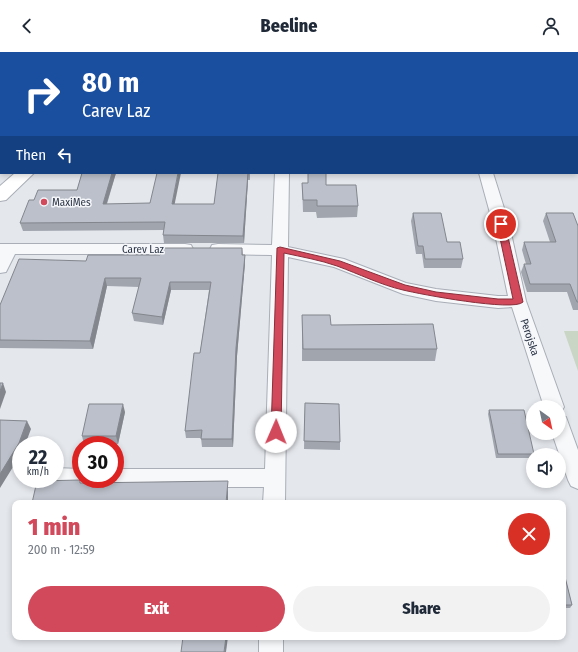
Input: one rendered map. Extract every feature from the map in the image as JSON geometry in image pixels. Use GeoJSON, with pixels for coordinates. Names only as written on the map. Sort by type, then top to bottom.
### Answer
{"type":"FeatureCollection","features":[{"type":"Feature","properties":{"kind":"street"},"geometry":{"type":"LineString","coordinates":[[0,196],[24,174]]}},
{"type":"Feature","properties":{"kind":"street"},"geometry":{"type":"LineString","coordinates":[[274,500],[282,174]]}},
{"type":"Feature","properties":{"kind":"street","name":"Perojska"},"geometry":{"type":"LineString","coordinates":[[486,174],[501,224],[518,302],[552,400]]}},
{"type":"Feature","properties":{"kind":"street"},"geometry":{"type":"LineString","coordinates":[[0,268],[4,250]]}},
{"type":"Feature","properties":{"kind":"street","name":"Carev Laz"},"geometry":{"type":"LineString","coordinates":[[4,250],[280,250],[338,263],[403,288],[436,295],[498,302],[518,302]]}},
{"type":"Feature","properties":{"kind":"street"},"geometry":{"type":"LineString","coordinates":[[565,440],[578,480]]}},
{"type":"Feature","properties":{"kind":"street"},"geometry":{"type":"LineString","coordinates":[[124,478],[275,478]]}},
{"type":"Feature","properties":{"kind":"street"},"geometry":{"type":"LineString","coordinates":[[271,640],[271,652]]}},
{"type":"Feature","properties":{"kind":"green space"},"geometry":{"type":"Polygon","coordinates":[[[564,331],[578,331],[578,371],[564,331]]]}},
{"type":"Feature","properties":{"kind":"building"},"geometry":{"type":"Polygon","coordinates":[[[82,174],[112,174],[103,204],[150,203],[157,174],[178,174],[172,204],[214,204],[218,174],[248,174],[243,236],[163,235],[165,222],[20,223],[29,200],[34,200],[38,190],[77,190],[82,174]]]}},
{"type":"Feature","properties":{"kind":"building"},"geometry":{"type":"Polygon","coordinates":[[[308,174],[326,174],[326,185],[356,185],[358,206],[317,206],[317,200],[303,200],[302,183],[308,183],[308,174]]]}},
{"type":"Feature","properties":{"kind":"building"},"geometry":{"type":"Polygon","coordinates":[[[413,213],[441,213],[447,242],[460,242],[463,259],[425,259],[423,246],[418,246],[413,213]]]}},
{"type":"Feature","properties":{"kind":"building"},"geometry":{"type":"Polygon","coordinates":[[[546,213],[573,213],[578,226],[578,302],[570,284],[530,284],[524,264],[531,264],[524,242],[556,242],[546,213]]]}},
{"type":"Feature","properties":{"kind":"building"},"geometry":{"type":"Polygon","coordinates":[[[161,248],[242,248],[242,255],[245,255],[236,348],[232,439],[201,439],[202,430],[185,431],[194,353],[200,353],[211,282],[170,282],[162,317],[132,313],[141,278],[105,278],[90,341],[0,340],[0,305],[19,259],[86,261],[88,255],[160,255],[161,248]]]}},
{"type":"Feature","properties":{"kind":"building"},"geometry":{"type":"Polygon","coordinates":[[[302,315],[330,315],[331,325],[433,324],[437,349],[303,349],[302,315]]]}},
{"type":"Feature","properties":{"kind":"building"},"geometry":{"type":"Polygon","coordinates":[[[0,383],[3,383],[0,391],[0,383]]]}},
{"type":"Feature","properties":{"kind":"building"},"geometry":{"type":"Polygon","coordinates":[[[305,403],[339,404],[340,442],[304,441],[305,403]]]}},
{"type":"Feature","properties":{"kind":"building"},"geometry":{"type":"Polygon","coordinates":[[[89,404],[123,404],[116,436],[82,436],[89,404]]]}},
{"type":"Feature","properties":{"kind":"building"},"geometry":{"type":"Polygon","coordinates":[[[489,410],[524,410],[526,419],[526,440],[531,440],[533,448],[526,448],[526,454],[498,454],[489,410]]]}},
{"type":"Feature","properties":{"kind":"building"},"geometry":{"type":"Polygon","coordinates":[[[0,420],[27,421],[22,436],[12,436],[12,454],[0,474],[0,420]]]}},
{"type":"Feature","properties":{"kind":"building"},"geometry":{"type":"Polygon","coordinates":[[[64,480],[72,480],[72,488],[124,488],[124,482],[228,481],[226,500],[33,500],[35,488],[64,488],[64,480]]]}},
{"type":"Feature","properties":{"kind":"building"},"geometry":{"type":"Polygon","coordinates":[[[566,581],[572,605],[566,605],[566,581]]]}},
{"type":"Feature","properties":{"kind":"building"},"geometry":{"type":"Polygon","coordinates":[[[183,640],[226,640],[224,652],[181,652],[183,640]]]}},
{"type":"Feature","properties":{"kind":"place","name":"MaxiMes"},"geometry":{"type":"Point","coordinates":[44,202]}},
{"type":"Feature","properties":{"kind":"route"},"geometry":{"type":"LineString","coordinates":[[276,432],[280,250],[338,263],[403,288],[436,295],[498,302],[518,302],[501,224]]}}]}
